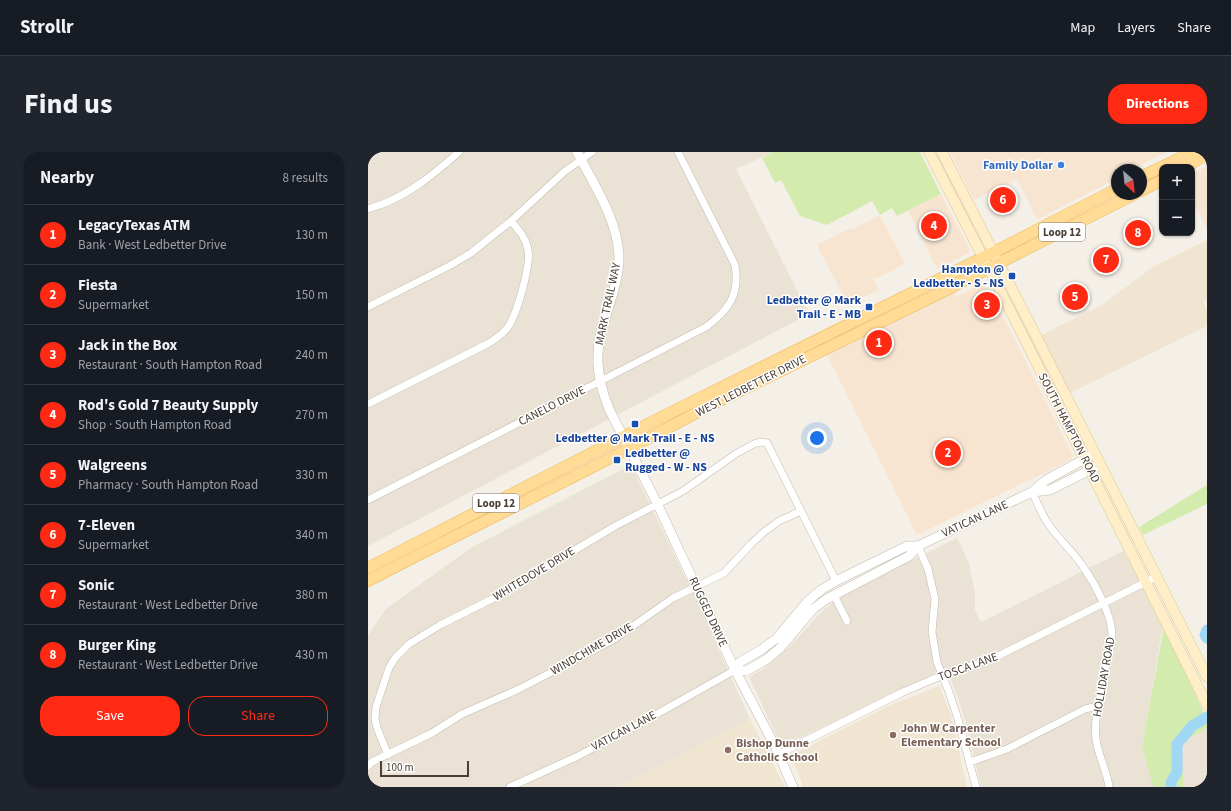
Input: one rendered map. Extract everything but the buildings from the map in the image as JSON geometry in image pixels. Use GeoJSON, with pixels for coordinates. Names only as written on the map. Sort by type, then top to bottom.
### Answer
{"type":"FeatureCollection","features":[{"type":"Feature","properties":{"kind":"main road","name":"SOUTH HAMPTON ROAD"},"geometry":{"type":"LineString","coordinates":[[929,152],[989,268],[1205,702]]}},
{"type":"Feature","properties":{"kind":"main road","name":"SOUTH HAMPTON ROAD"},"geometry":{"type":"LineString","coordinates":[[942,152],[994,252],[1207,677]]}},
{"type":"Feature","properties":{"kind":"main road"},"geometry":{"type":"LineString","coordinates":[[1168,164],[1193,152]]}},
{"type":"Feature","properties":{"kind":"main road"},"geometry":{"type":"LineString","coordinates":[[1192,164],[1207,155]]}},
{"type":"Feature","properties":{"kind":"main road"},"geometry":{"type":"LineString","coordinates":[[1147,174],[1159,168]]}},
{"type":"Feature","properties":{"kind":"main road"},"geometry":{"type":"LineString","coordinates":[[1147,188],[1159,182]]}},
{"type":"Feature","properties":{"kind":"main road","name":"WEST LEDBETTER DRIVE"},"geometry":{"type":"LineString","coordinates":[[368,582],[464,525],[623,437],[983,258],[1111,192]]}},
{"type":"Feature","properties":{"kind":"main road"},"geometry":{"type":"LineString","coordinates":[[1103,196],[1110,208]]}},
{"type":"Feature","properties":{"kind":"main road","name":"WEST LEDBETTER DRIVE"},"geometry":{"type":"LineString","coordinates":[[368,568],[629,448],[712,404],[900,313],[1124,200]]}},
{"type":"Feature","properties":{"kind":"main road"},"geometry":{"type":"LineString","coordinates":[[896,300],[900,313]]}},
{"type":"Feature","properties":{"kind":"main road"},"geometry":{"type":"LineString","coordinates":[[1063,417],[1074,412]]}},
{"type":"Feature","properties":{"kind":"main road"},"geometry":{"type":"LineString","coordinates":[[368,585],[381,574]]}},
{"type":"Feature","properties":{"kind":"street"},"geometry":{"type":"LineString","coordinates":[[368,209],[406,194],[459,152]]}},
{"type":"Feature","properties":{"kind":"street"},"geometry":{"type":"LineString","coordinates":[[368,307],[436,273],[471,253],[511,221],[564,172],[579,156],[592,152]]}},
{"type":"Feature","properties":{"kind":"street","name":"CANELO DRIVE"},"geometry":{"type":"LineString","coordinates":[[369,498],[706,327],[725,312],[731,303],[735,292],[735,265],[678,152]]}},
{"type":"Feature","properties":{"kind":"street","name":"MARK TRAIL WAY"},"geometry":{"type":"LineString","coordinates":[[579,156],[605,204],[617,240],[619,256],[615,285],[599,342],[597,362],[600,381],[609,409],[623,437]]}},
{"type":"Feature","properties":{"kind":"street"},"geometry":{"type":"LineString","coordinates":[[368,404],[488,343],[505,332],[513,318],[527,273],[529,260],[526,241],[522,233],[511,221]]}},
{"type":"Feature","properties":{"kind":"street","name":"RUGGED DRIVE"},"geometry":{"type":"LineString","coordinates":[[623,437],[657,503],[735,670],[779,754],[793,787]]}},
{"type":"Feature","properties":{"kind":"street","name":"WHITEDOVE DRIVE"},"geometry":{"type":"LineString","coordinates":[[388,754],[377,728],[375,719],[376,707],[395,658],[403,649],[426,633],[496,597],[617,525],[657,503],[683,491],[737,453],[756,443],[763,442],[769,447],[801,511]]}},
{"type":"Feature","properties":{"kind":"street","name":"VATICAN LANE"},"geometry":{"type":"LineString","coordinates":[[510,787],[576,756],[634,726],[735,670],[740,662],[761,650],[777,638],[808,601],[821,590],[836,581],[907,546],[918,546],[1032,492],[1046,480],[1094,454]]}},
{"type":"Feature","properties":{"kind":"street","name":"VATICAN LANE"},"geometry":{"type":"LineString","coordinates":[[1032,492],[1050,490],[1100,465]]}},
{"type":"Feature","properties":{"kind":"street","name":"HOLLIDAY ROAD"},"geometry":{"type":"LineString","coordinates":[[1032,492],[1046,522],[1082,564],[1110,617],[1112,635],[1098,706],[1095,738],[1098,751],[1108,777],[1109,787]]}},
{"type":"Feature","properties":{"kind":"street"},"geometry":{"type":"LineString","coordinates":[[801,511],[836,581],[834,595],[847,621]]}},
{"type":"Feature","properties":{"kind":"street","name":"WINDCHIME DRIVE"},"geometry":{"type":"LineString","coordinates":[[368,766],[372,762],[432,733],[462,714],[519,689],[592,652],[627,631],[657,608],[724,573],[750,544],[764,532],[779,521],[801,511]]}},
{"type":"Feature","properties":{"kind":"street"},"geometry":{"type":"LineString","coordinates":[[918,546],[928,569],[935,599],[932,632],[937,662],[958,719],[976,787]]}},
{"type":"Feature","properties":{"kind":"street","name":"VATICAN LANE"},"geometry":{"type":"LineString","coordinates":[[735,670],[746,671],[767,659],[780,648],[814,609],[824,600],[910,556],[918,546]]}},
{"type":"Feature","properties":{"kind":"street","name":"TOSCA LANE"},"geometry":{"type":"LineString","coordinates":[[779,754],[880,703],[942,676],[996,658],[1156,577]]}},
{"type":"Feature","properties":{"kind":"street"},"geometry":{"type":"LineString","coordinates":[[970,762],[1007,749],[1085,709],[1098,706]]}},
{"type":"Feature","properties":{"kind":"shaded area"},"geometry":{"type":"Polygon","coordinates":[[[368,152],[773,152],[736,169],[809,314],[368,546],[368,152]]]}},
{"type":"Feature","properties":{"kind":"shaded area"},"geometry":{"type":"Polygon","coordinates":[[[950,152],[1166,152],[1143,164],[1111,164],[1111,181],[1037,220],[1017,179],[974,200],[950,152]]]}},
{"type":"Feature","properties":{"kind":"shaded area"},"geometry":{"type":"Polygon","coordinates":[[[1207,166],[1207,229],[1195,206],[1195,172],[1207,166]]]}},
{"type":"Feature","properties":{"kind":"shaded area"},"geometry":{"type":"Polygon","coordinates":[[[941,194],[970,249],[969,253],[937,269],[908,211],[941,194]]]}},
{"type":"Feature","properties":{"kind":"shaded area"},"geometry":{"type":"Polygon","coordinates":[[[880,215],[905,264],[876,279],[875,277],[873,278],[879,290],[848,305],[817,245],[880,215]]]}},
{"type":"Feature","properties":{"kind":"shaded area"},"geometry":{"type":"Polygon","coordinates":[[[1207,240],[1207,300],[1203,302],[1207,310],[1207,326],[1070,393],[1041,335],[1102,305],[1153,267],[1207,240]]]}},
{"type":"Feature","properties":{"kind":"shaded area"},"geometry":{"type":"Polygon","coordinates":[[[984,283],[1012,334],[1073,456],[1072,459],[917,535],[827,355],[955,292],[957,296],[984,283]]]}},
{"type":"Feature","properties":{"kind":"shaded area"},"geometry":{"type":"Polygon","coordinates":[[[631,465],[701,610],[750,719],[618,787],[368,787],[368,635],[386,609],[472,547],[631,465]]]}},
{"type":"Feature","properties":{"kind":"shaded area"},"geometry":{"type":"Polygon","coordinates":[[[957,538],[969,563],[975,594],[975,610],[981,622],[1123,551],[1164,620],[1142,746],[1153,787],[981,787],[966,723],[946,668],[785,745],[780,743],[749,677],[763,669],[794,642],[823,610],[847,592],[957,538]]]}},
{"type":"Feature","properties":{"kind":"shaded area","name":"John W Carpenter Elementary School"},"geometry":{"type":"Polygon","coordinates":[[[939,686],[951,715],[967,787],[803,787],[790,756],[886,707],[939,686]]]}},
{"type":"Feature","properties":{"kind":"shaded area","name":"Bishop Dunne Catholic School"},"geometry":{"type":"Polygon","coordinates":[[[750,719],[785,787],[618,787],[750,719]]]}},
{"type":"Feature","properties":{"kind":"shaded area"},"geometry":{"type":"Polygon","coordinates":[[[1207,728],[1207,787],[1184,787],[1180,744],[1207,728]]]}},
{"type":"Feature","properties":{"kind":"green space"},"geometry":{"type":"Polygon","coordinates":[[[773,152],[920,152],[941,194],[897,216],[892,208],[880,215],[872,201],[827,225],[800,216],[781,180],[775,183],[762,158],[773,152]]]}},
{"type":"Feature","properties":{"kind":"green space"},"geometry":{"type":"Polygon","coordinates":[[[1207,485],[1207,504],[1143,535],[1139,527],[1207,485]]]}},
{"type":"Feature","properties":{"kind":"green space"},"geometry":{"type":"Polygon","coordinates":[[[1164,626],[1207,720],[1207,728],[1180,744],[1184,787],[1153,787],[1142,746],[1164,626]]]}},
{"type":"Feature","properties":{"kind":"waterway"},"geometry":{"type":"LineString","coordinates":[[1207,630],[1205,635],[1207,638]]}},
{"type":"Feature","properties":{"kind":"waterway"},"geometry":{"type":"LineString","coordinates":[[1171,787],[1171,782],[1177,772],[1177,744],[1192,726],[1207,717]]}},
{"type":"Feature","properties":{"kind":"place","name":"Family Dollar"},"geometry":{"type":"Point","coordinates":[1061,165]}},
{"type":"Feature","properties":{"kind":"place","name":"7-Eleven"},"geometry":{"type":"Point","coordinates":[1003,200]}},
{"type":"Feature","properties":{"kind":"place","name":"Rod's Gold 7 Beauty Supply"},"geometry":{"type":"Point","coordinates":[934,226]}},
{"type":"Feature","properties":{"kind":"place","name":"Burger King"},"geometry":{"type":"Point","coordinates":[1138,233]}},
{"type":"Feature","properties":{"kind":"place","name":"Sonic"},"geometry":{"type":"Point","coordinates":[1106,260]}},
{"type":"Feature","properties":{"kind":"place","name":"Hampton @ Ledbetter - S - NS"},"geometry":{"type":"Point","coordinates":[1012,276]}},
{"type":"Feature","properties":{"kind":"place","name":"Walgreens"},"geometry":{"type":"Point","coordinates":[1075,297]}},
{"type":"Feature","properties":{"kind":"place","name":"Jack in the Box"},"geometry":{"type":"Point","coordinates":[987,305]}},
{"type":"Feature","properties":{"kind":"place","name":"Ledbetter @ Mark Trail - E - MB"},"geometry":{"type":"Point","coordinates":[869,307]}},
{"type":"Feature","properties":{"kind":"place","name":"LegacyTexas ATM"},"geometry":{"type":"Point","coordinates":[879,343]}},
{"type":"Feature","properties":{"kind":"place","name":"Ledbetter @ Mark Trail - E - NS"},"geometry":{"type":"Point","coordinates":[635,424]}},
{"type":"Feature","properties":{"kind":"place","name":"Fiesta"},"geometry":{"type":"Point","coordinates":[948,453]}},
{"type":"Feature","properties":{"kind":"place","name":"Ledbetter @ Rugged - W - NS"},"geometry":{"type":"Point","coordinates":[617,460]}},
{"type":"Feature","properties":{"kind":"place","name":"John W Carpenter Elementary School"},"geometry":{"type":"Point","coordinates":[893,735]}},
{"type":"Feature","properties":{"kind":"place","name":"Bishop Dunne Catholic School"},"geometry":{"type":"Point","coordinates":[728,750]}}]}
